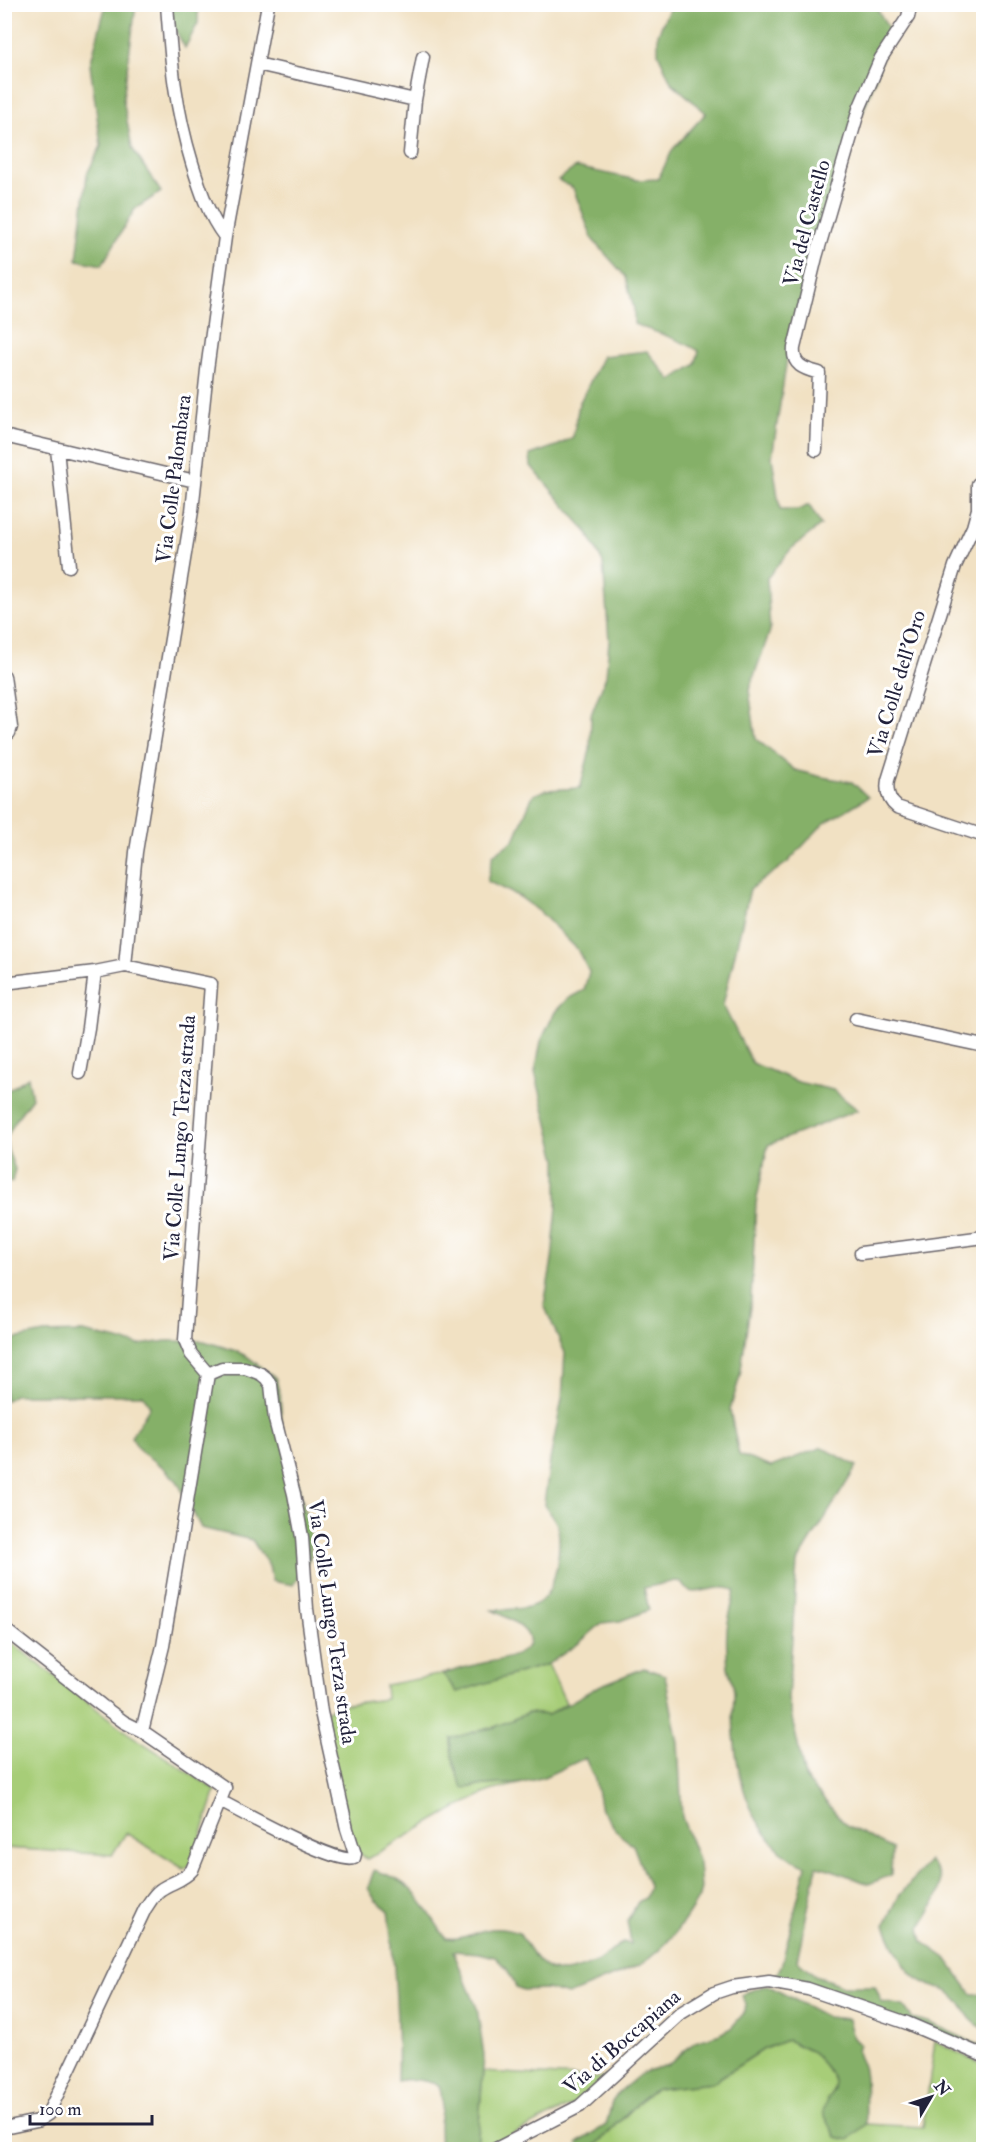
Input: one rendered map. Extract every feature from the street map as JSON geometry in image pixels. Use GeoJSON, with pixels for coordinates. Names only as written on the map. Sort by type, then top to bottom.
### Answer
{"type":"FeatureCollection","features":[{"type":"Feature","properties":{"kind":"street"},"geometry":{"type":"LineString","coordinates":[[166,4],[172,79],[184,135],[202,194],[225,237]]}},
{"type":"Feature","properties":{"kind":"street","name":"Via Colle Palombara"},"geometry":{"type":"LineString","coordinates":[[125,966],[136,852],[169,659],[195,480],[225,237],[268,4]]}},
{"type":"Feature","properties":{"kind":"street","name":"Via del Castello"},"geometry":{"type":"LineString","coordinates":[[816,450],[819,374],[799,366],[794,358],[794,348],[816,257],[860,109],[882,58],[908,17],[911,4]]}},
{"type":"Feature","properties":{"kind":"street"},"geometry":{"type":"LineString","coordinates":[[410,153],[415,100],[423,57]]}},
{"type":"Feature","properties":{"kind":"street"},"geometry":{"type":"LineString","coordinates":[[257,64],[415,100]]}},
{"type":"Feature","properties":{"kind":"street"},"geometry":{"type":"LineString","coordinates":[[4,436],[195,480]]}},
{"type":"Feature","properties":{"kind":"street"},"geometry":{"type":"LineString","coordinates":[[57,448],[69,566]]}},
{"type":"Feature","properties":{"kind":"street","name":"Via Colle dell'Oro"},"geometry":{"type":"LineString","coordinates":[[978,484],[978,509],[973,527],[951,577],[888,780],[887,791],[889,798],[897,807],[984,836]]}},
{"type":"Feature","properties":{"kind":"street"},"geometry":{"type":"LineString","coordinates":[[4,676],[11,725],[7,733]]}},
{"type":"Feature","properties":{"kind":"street"},"geometry":{"type":"LineString","coordinates":[[4,983],[125,966]]}},
{"type":"Feature","properties":{"kind":"street","name":"Via Colle Lungo Terza strada"},"geometry":{"type":"LineString","coordinates":[[125,966],[211,984],[185,1340],[190,1354],[208,1374],[222,1368],[245,1368],[261,1374],[271,1385],[275,1420],[294,1494],[302,1537],[307,1609],[321,1712],[354,1858],[348,1860],[313,1848],[220,1801]]}},
{"type":"Feature","properties":{"kind":"street"},"geometry":{"type":"LineString","coordinates":[[80,1073],[94,972]]}},
{"type":"Feature","properties":{"kind":"street"},"geometry":{"type":"LineString","coordinates":[[856,1020],[984,1046]]}},
{"type":"Feature","properties":{"kind":"street"},"geometry":{"type":"LineString","coordinates":[[861,1253],[984,1237]]}},
{"type":"Feature","properties":{"kind":"street"},"geometry":{"type":"LineString","coordinates":[[142,1731],[163,1646],[208,1374]]}},
{"type":"Feature","properties":{"kind":"street"},"geometry":{"type":"LineString","coordinates":[[4,1629],[101,1706],[225,1788],[192,1870],[179,1882],[157,1892],[145,1909],[48,2114],[37,2121],[4,2128]]}},
{"type":"Feature","properties":{"kind":"street","name":"Via di Boccapiana"},"geometry":{"type":"LineString","coordinates":[[494,2150],[580,2106],[681,2013],[714,1994],[732,1988],[769,1982],[807,1989],[917,2027],[984,2056]]}},
{"type":"Feature","properties":{"kind":"green space"},"geometry":{"type":"Polygon","coordinates":[[[106,4],[136,5],[123,99],[132,148],[161,192],[135,209],[102,265],[77,260],[87,174],[101,146],[90,65],[106,4]]]}},
{"type":"Feature","properties":{"kind":"green space"},"geometry":{"type":"Polygon","coordinates":[[[162,5],[198,5],[198,23],[185,48],[162,5]]]}},
{"type":"Feature","properties":{"kind":"green space"},"geometry":{"type":"Polygon","coordinates":[[[671,5],[875,5],[890,31],[875,80],[838,179],[788,352],[772,457],[780,510],[798,510],[809,505],[821,525],[791,549],[767,578],[770,631],[749,690],[756,739],[795,770],[852,782],[868,797],[823,824],[788,862],[750,889],[723,1005],[752,1063],[798,1082],[833,1090],[858,1110],[768,1145],[756,1203],[751,1300],[740,1376],[730,1410],[739,1455],[771,1467],[822,1447],[857,1466],[797,1563],[788,1699],[805,1778],[846,1825],[892,1849],[891,1875],[869,1884],[837,1871],[817,1866],[797,1960],[815,1975],[843,1986],[875,1986],[882,2002],[904,2006],[912,2018],[928,2022],[983,2047],[983,2063],[962,2044],[785,1978],[775,1977],[781,1967],[806,1865],[786,1855],[770,1839],[752,1811],[741,1779],[735,1746],[734,1691],[728,1667],[727,1649],[728,1625],[735,1590],[714,1588],[693,1592],[688,1591],[681,1582],[675,1581],[644,1588],[649,1610],[620,1621],[602,1623],[578,1644],[548,1664],[457,1692],[443,1674],[507,1658],[524,1650],[529,1644],[529,1638],[525,1632],[512,1621],[492,1610],[525,1608],[542,1600],[551,1585],[558,1556],[557,1525],[544,1504],[562,1399],[565,1353],[544,1305],[552,1260],[557,1206],[557,1160],[535,1072],[541,1041],[555,1012],[567,999],[584,990],[589,972],[577,949],[540,912],[520,897],[487,881],[493,855],[514,840],[533,795],[546,790],[580,788],[590,750],[591,715],[606,676],[609,640],[603,563],[587,532],[531,466],[530,455],[559,445],[573,437],[579,404],[603,356],[647,351],[671,380],[695,365],[699,351],[675,339],[634,324],[634,309],[626,277],[593,240],[573,188],[558,180],[576,167],[637,180],[658,179],[673,149],[706,113],[671,82],[658,53],[658,34],[671,5]]]}},
{"type":"Feature","properties":{"kind":"green space"},"geometry":{"type":"Polygon","coordinates":[[[28,1077],[32,1098],[17,1118],[6,1139],[15,1169],[12,1182],[5,1181],[5,1091],[28,1077]]]}},
{"type":"Feature","properties":{"kind":"green space"},"geometry":{"type":"Polygon","coordinates":[[[83,1332],[139,1345],[166,1341],[204,1341],[248,1357],[276,1379],[282,1425],[310,1529],[311,1556],[293,1585],[272,1581],[269,1566],[252,1540],[201,1528],[177,1481],[164,1468],[141,1452],[131,1437],[150,1406],[143,1395],[14,1395],[5,1401],[4,1341],[44,1333],[83,1332]]]}},
{"type":"Feature","properties":{"kind":"green space"},"geometry":{"type":"Polygon","coordinates":[[[4,1637],[129,1734],[216,1790],[192,1864],[184,1869],[126,1833],[112,1855],[5,1848],[4,1637]]]}},
{"type":"Feature","properties":{"kind":"green space"},"geometry":{"type":"Polygon","coordinates":[[[548,1664],[566,1703],[548,1715],[528,1713],[495,1727],[473,1732],[463,1788],[523,1783],[490,1791],[367,1859],[354,1849],[321,1712],[345,1704],[386,1699],[385,1685],[443,1674],[457,1692],[548,1664]]]}},
{"type":"Feature","properties":{"kind":"green space"},"geometry":{"type":"Polygon","coordinates":[[[644,1668],[665,1675],[678,1743],[682,1817],[699,1863],[701,1888],[699,1897],[674,1935],[650,1958],[640,1965],[568,1995],[546,1989],[523,1990],[516,1987],[507,1969],[495,1957],[453,1951],[477,2008],[484,2056],[477,2149],[439,2149],[442,2100],[439,2085],[418,2080],[397,2081],[397,2017],[388,1910],[375,1900],[368,1888],[374,1870],[400,1881],[409,1888],[424,1905],[446,1938],[494,1929],[519,1933],[535,1957],[547,1968],[555,1971],[564,1972],[585,1967],[601,1959],[623,1942],[631,1944],[627,1921],[638,1902],[645,1898],[649,1887],[633,1845],[620,1835],[601,1810],[595,1780],[585,1758],[544,1777],[523,1783],[463,1788],[454,1764],[451,1738],[495,1727],[528,1713],[548,1715],[599,1686],[644,1668]]]}},
{"type":"Feature","properties":{"kind":"green space"},"geometry":{"type":"Polygon","coordinates":[[[929,1861],[936,1869],[940,1886],[938,1895],[920,1928],[923,1942],[946,1958],[972,1994],[983,1994],[983,2028],[969,2017],[953,1995],[923,1982],[910,1973],[885,1925],[899,1896],[929,1861]]]}},
{"type":"Feature","properties":{"kind":"green space"},"geometry":{"type":"Polygon","coordinates":[[[767,1985],[827,2017],[848,2019],[853,2038],[859,2044],[857,2053],[864,2071],[866,2124],[849,2140],[836,2137],[823,2112],[827,2099],[834,2089],[835,2083],[832,2075],[813,2052],[787,2040],[764,2049],[712,2083],[657,2089],[645,2096],[592,2149],[581,2149],[578,2143],[606,2125],[612,2102],[619,2092],[647,2071],[668,2065],[695,2042],[718,2035],[731,2028],[745,2012],[746,2004],[742,1996],[767,1985]]]}},
{"type":"Feature","properties":{"kind":"green space"},"geometry":{"type":"Polygon","coordinates":[[[787,2040],[813,2052],[832,2075],[835,2083],[834,2089],[827,2099],[857,2133],[866,2124],[923,2127],[935,2041],[983,2065],[983,2149],[592,2150],[645,2096],[657,2089],[712,2083],[764,2049],[787,2040]]]}},
{"type":"Feature","properties":{"kind":"green space"},"geometry":{"type":"Polygon","coordinates":[[[483,2072],[599,2078],[608,2075],[580,2101],[487,2149],[477,2150],[483,2072]]]}}]}
